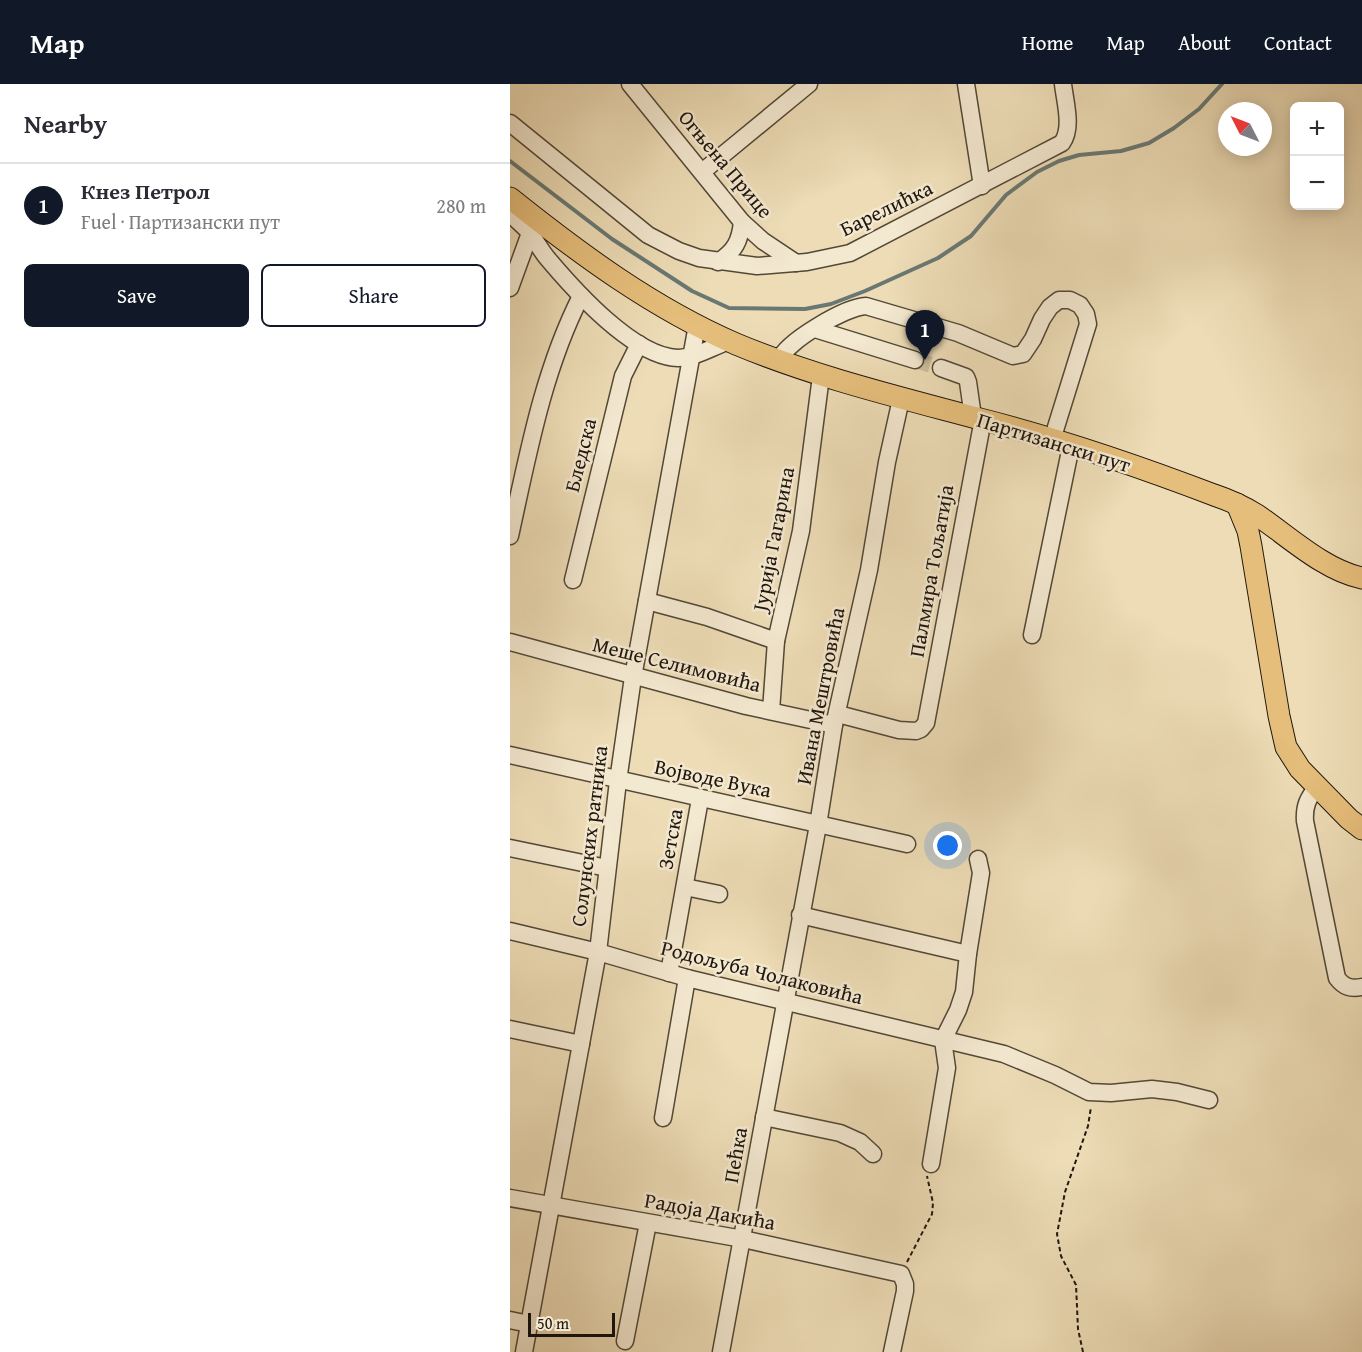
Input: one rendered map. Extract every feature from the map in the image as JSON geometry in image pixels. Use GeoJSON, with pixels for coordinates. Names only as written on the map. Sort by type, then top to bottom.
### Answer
{"type":"FeatureCollection","features":[{"type":"Feature","properties":{"kind":"main road","name":"Партизански пут"},"geometry":{"type":"LineString","coordinates":[[510,198],[550,231],[595,263],[652,300],[730,341],[821,376],[978,418],[1177,481],[1238,504],[1333,566],[1362,578]]}},
{"type":"Feature","properties":{"kind":"main road"},"geometry":{"type":"LineString","coordinates":[[1238,504],[1248,531],[1286,747],[1295,763],[1317,787],[1362,829]]}},
{"type":"Feature","properties":{"kind":"main road"},"geometry":{"type":"LineString","coordinates":[[1257,579],[1262,557],[1281,533]]}},
{"type":"Feature","properties":{"kind":"street"},"geometry":{"type":"LineString","coordinates":[[702,172],[809,84]]}},
{"type":"Feature","properties":{"kind":"street"},"geometry":{"type":"LineString","coordinates":[[966,84],[981,186]]}},
{"type":"Feature","properties":{"kind":"street","name":"Барелићка"},"geometry":{"type":"LineString","coordinates":[[510,123],[648,235],[679,251],[718,262],[757,266],[796,263],[850,253],[1062,144],[1068,123],[1063,84]]}},
{"type":"Feature","properties":{"kind":"street","name":"Огњена Прице"},"geometry":{"type":"LineString","coordinates":[[632,85],[742,222],[763,241],[796,263]]}},
{"type":"Feature","properties":{"kind":"street"},"geometry":{"type":"LineString","coordinates":[[510,213],[530,233],[546,258],[581,296],[639,344],[668,357],[691,356],[730,341]]}},
{"type":"Feature","properties":{"kind":"street"},"geometry":{"type":"LineString","coordinates":[[718,262],[734,249],[740,240],[742,222]]}},
{"type":"Feature","properties":{"kind":"street"},"geometry":{"type":"LineString","coordinates":[[510,288],[530,233]]}},
{"type":"Feature","properties":{"kind":"street"},"geometry":{"type":"LineString","coordinates":[[510,536],[531,438],[549,372],[570,317],[581,296]]}},
{"type":"Feature","properties":{"kind":"street"},"geometry":{"type":"LineString","coordinates":[[779,360],[784,351],[794,342],[851,308],[866,306],[958,333],[1013,356],[1023,354],[1042,319],[1054,303],[1065,299],[1076,302],[1086,314],[1087,329],[1061,443],[1032,635]]}},
{"type":"Feature","properties":{"kind":"street","name":"Солунских ратника"},"geometry":{"type":"LineString","coordinates":[[524,1352],[597,952],[633,677],[697,325]]}},
{"type":"Feature","properties":{"kind":"street"},"geometry":{"type":"LineString","coordinates":[[815,329],[915,360]]}},
{"type":"Feature","properties":{"kind":"street","name":"Бледска"},"geometry":{"type":"LineString","coordinates":[[573,580],[623,376],[639,344]]}},
{"type":"Feature","properties":{"kind":"street","name":"Палмира Тољатија"},"geometry":{"type":"LineString","coordinates":[[921,729],[926,723],[934,682],[978,418],[966,377],[940,368]]}},
{"type":"Feature","properties":{"kind":"street","name":"Јурија Гагарина"},"geometry":{"type":"LineString","coordinates":[[771,711],[776,640],[801,531],[821,376]]}},
{"type":"Feature","properties":{"kind":"street","name":"Ивана Мештровића"},"geometry":{"type":"LineString","coordinates":[[786,1002],[836,719],[869,570],[887,462],[901,399]]}},
{"type":"Feature","properties":{"kind":"street"},"geometry":{"type":"LineString","coordinates":[[647,601],[707,617],[776,640]]}},
{"type":"Feature","properties":{"kind":"street","name":"Меше Селимовића"},"geometry":{"type":"LineString","coordinates":[[510,642],[633,677],[771,711],[899,730],[921,729]]}},
{"type":"Feature","properties":{"kind":"street","name":"Војводе Вука"},"geometry":{"type":"LineString","coordinates":[[510,755],[618,781],[908,844]]}},
{"type":"Feature","properties":{"kind":"street"},"geometry":{"type":"LineString","coordinates":[[1317,787],[1308,798],[1304,809],[1305,821],[1337,978],[1349,988],[1362,987]]}},
{"type":"Feature","properties":{"kind":"street","name":"Зетска"},"geometry":{"type":"LineString","coordinates":[[669,973],[700,799]]}},
{"type":"Feature","properties":{"kind":"street"},"geometry":{"type":"LineString","coordinates":[[510,848],[607,868]]}},
{"type":"Feature","properties":{"kind":"street"},"geometry":{"type":"LineString","coordinates":[[931,1164],[947,1068],[943,1040],[958,1011],[964,992],[981,873],[978,859]]}},
{"type":"Feature","properties":{"kind":"street","name":"Зетска"},"geometry":{"type":"LineString","coordinates":[[685,886],[719,894]]}},
{"type":"Feature","properties":{"kind":"street"},"geometry":{"type":"LineString","coordinates":[[800,915],[968,954]]}},
{"type":"Feature","properties":{"kind":"street","name":"Родољуба Чолаковића"},"geometry":{"type":"LineString","coordinates":[[510,931],[597,952],[687,978],[1004,1054],[1055,1074],[1089,1092]]}},
{"type":"Feature","properties":{"kind":"street"},"geometry":{"type":"LineString","coordinates":[[663,1118],[687,978]]}},
{"type":"Feature","properties":{"kind":"street","name":"Пећка"},"geometry":{"type":"LineString","coordinates":[[724,1351],[742,1239],[786,1002]]}},
{"type":"Feature","properties":{"kind":"street"},"geometry":{"type":"LineString","coordinates":[[510,1029],[581,1044]]}},
{"type":"Feature","properties":{"kind":"street"},"geometry":{"type":"LineString","coordinates":[[1089,1092],[1111,1093],[1152,1089],[1209,1100]]}},
{"type":"Feature","properties":{"kind":"street"},"geometry":{"type":"LineString","coordinates":[[764,1117],[840,1133],[860,1142],[873,1154]]}},
{"type":"Feature","properties":{"kind":"street","name":"Радоја Дакића"},"geometry":{"type":"LineString","coordinates":[[510,1198],[742,1239],[901,1274]]}},
{"type":"Feature","properties":{"kind":"street"},"geometry":{"type":"LineString","coordinates":[[625,1341],[648,1223]]}},
{"type":"Feature","properties":{"kind":"street"},"geometry":{"type":"LineString","coordinates":[[892,1352],[906,1291],[906,1284],[901,1274]]}},
{"type":"Feature","properties":{"kind":"street"},"geometry":{"type":"LineString","coordinates":[[510,1320],[529,1324]]}},
{"type":"Feature","properties":{"kind":"path"},"geometry":{"type":"LineString","coordinates":[[1083,1352],[1078,1329],[1076,1285],[1061,1256],[1057,1234],[1065,1192],[1088,1126],[1091,1111],[1089,1092]]}},
{"type":"Feature","properties":{"kind":"path"},"geometry":{"type":"LineString","coordinates":[[901,1274],[932,1214],[933,1203],[927,1175],[931,1164]]}},
{"type":"Feature","properties":{"kind":"waterway"},"geometry":{"type":"LineString","coordinates":[[510,161],[612,239],[692,291],[729,308],[805,309],[831,304],[865,291],[938,258],[971,236],[1006,195],[1037,172],[1059,161],[1079,155],[1121,151],[1149,143],[1199,109],[1222,84]]}},
{"type":"Feature","properties":{"kind":"tunnel"},"geometry":{"type":"LineString","coordinates":[[915,360],[941,368]]}},
{"type":"Feature","properties":{"kind":"place","name":"Кнез Петрол"},"geometry":{"type":"Point","coordinates":[925,360]}}]}
